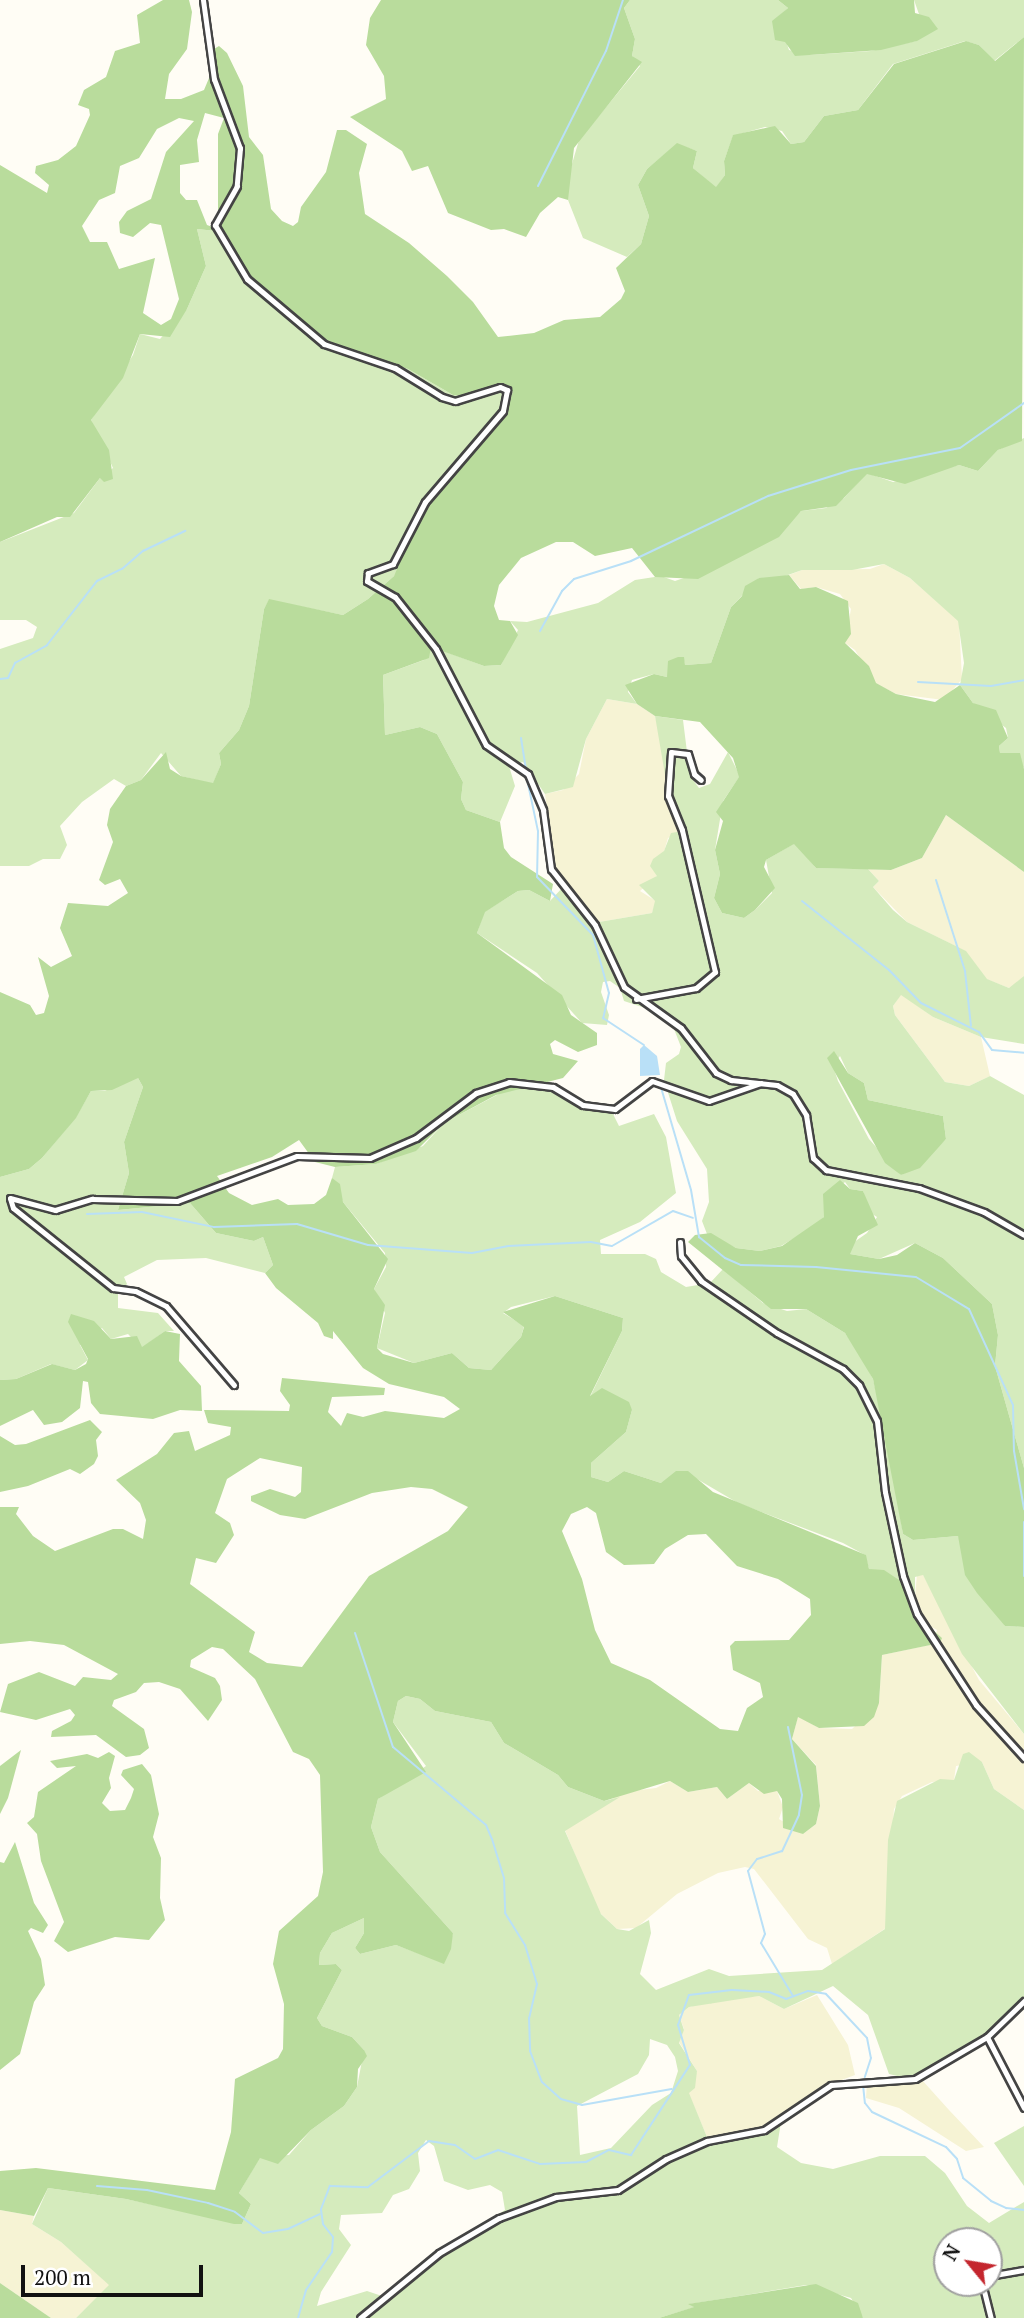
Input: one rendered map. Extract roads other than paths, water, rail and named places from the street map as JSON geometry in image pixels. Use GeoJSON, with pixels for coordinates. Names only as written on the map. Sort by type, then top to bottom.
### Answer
{"type":"FeatureCollection","features":[{"type":"Feature","properties":{"kind":"street"},"geometry":{"type":"LineString","coordinates":[[203,0],[214,79],[240,148],[237,186],[215,225],[247,279],[324,344],[395,368],[442,397],[456,401],[500,387],[507,390],[503,411],[425,502],[393,564],[368,573],[367,581],[395,597],[436,649],[486,746],[528,774],[543,810],[551,869],[595,925],[614,972],[636,999],[681,1028],[716,1073],[781,1086],[796,1097],[806,1115],[813,1158],[826,1170],[919,1188],[984,1212],[1024,1235]]}},
{"type":"Feature","properties":{"kind":"street"},"geometry":{"type":"LineString","coordinates":[[636,999],[696,988],[715,972],[682,830],[668,796],[671,752],[688,754],[694,774],[701,780]]}},
{"type":"Feature","properties":{"kind":"street"},"geometry":{"type":"LineString","coordinates":[[234,1385],[166,1306],[135,1291],[113,1288],[13,1208],[10,1198],[55,1210],[92,1199],[177,1201],[298,1156],[370,1157],[416,1138],[476,1093],[509,1082],[553,1087],[583,1105],[615,1109],[652,1080],[709,1101],[761,1083]]}},
{"type":"Feature","properties":{"kind":"street"},"geometry":{"type":"LineString","coordinates":[[680,1242],[685,1263],[701,1281],[777,1333],[843,1369],[859,1385],[877,1421],[884,1492],[903,1576],[917,1614],[976,1705],[1024,1758]]}},
{"type":"Feature","properties":{"kind":"street"},"geometry":{"type":"LineString","coordinates":[[360,2318],[448,2247],[531,2203],[618,2190],[666,2159],[706,2141],[764,2130],[831,2085],[915,2079],[987,2038],[1024,2001]]}},
{"type":"Feature","properties":{"kind":"street"},"geometry":{"type":"LineString","coordinates":[[987,2038],[1024,2108]]}},
{"type":"Feature","properties":{"kind":"street"},"geometry":{"type":"LineString","coordinates":[[1003,2274],[1024,2270]]}},
{"type":"Feature","properties":{"kind":"street"},"geometry":{"type":"LineString","coordinates":[[985,2297],[990,2318]]}},
{"type":"Feature","properties":{"kind":"water"},"geometry":{"type":"Polygon","coordinates":[[[644,1045],[657,1056],[660,1075],[640,1076],[640,1049],[644,1045]]]}},
{"type":"Feature","properties":{"kind":"waterway"},"geometry":{"type":"LineString","coordinates":[[538,186],[606,51],[623,0]]}},
{"type":"Feature","properties":{"kind":"waterway"},"geometry":{"type":"LineString","coordinates":[[540,631],[562,591],[574,579],[631,561],[768,496],[851,470],[960,448],[1024,403]]}},
{"type":"Feature","properties":{"kind":"waterway"},"geometry":{"type":"LineString","coordinates":[[0,679],[8,678],[15,663],[47,645],[97,581],[122,569],[143,551],[185,531]]}},
{"type":"Feature","properties":{"kind":"waterway"},"geometry":{"type":"LineString","coordinates":[[918,682],[991,686],[1024,680]]}},
{"type":"Feature","properties":{"kind":"waterway"},"geometry":{"type":"LineString","coordinates":[[521,738],[526,769]]}},
{"type":"Feature","properties":{"kind":"waterway"},"geometry":{"type":"LineString","coordinates":[[527,779],[538,831],[537,877],[593,935],[609,993],[603,1018],[644,1045]]}},
{"type":"Feature","properties":{"kind":"waterway"},"geometry":{"type":"LineString","coordinates":[[936,880],[965,971],[971,1026]]}},
{"type":"Feature","properties":{"kind":"waterway"},"geometry":{"type":"LineString","coordinates":[[802,901],[889,970],[921,1003],[979,1032],[992,1050],[1024,1053]]}},
{"type":"Feature","properties":{"kind":"waterway"},"geometry":{"type":"LineString","coordinates":[[660,1084],[691,1190],[699,1237],[725,1258],[741,1265],[816,1267],[916,1277],[969,1309],[1013,1405],[1014,1451],[1024,1509]]}},
{"type":"Feature","properties":{"kind":"waterway"},"geometry":{"type":"LineString","coordinates":[[87,1214],[142,1212],[214,1227],[297,1224],[368,1245],[472,1253],[508,1246],[591,1242],[612,1246],[673,1211],[693,1218]]}},
{"type":"Feature","properties":{"kind":"waterway"},"geometry":{"type":"LineString","coordinates":[[1024,1522],[1024,1576]]}},
{"type":"Feature","properties":{"kind":"waterway"},"geometry":{"type":"LineString","coordinates":[[355,1633],[393,1747],[486,1825],[492,1839],[504,1878],[505,1913],[525,1945],[537,1984],[529,2018],[530,2051],[542,2082],[561,2099],[582,2105],[672,2089]]}},
{"type":"Feature","properties":{"kind":"waterway"},"geometry":{"type":"LineString","coordinates":[[788,1727],[802,1795],[799,1815],[782,1851],[757,1859],[748,1871],[765,1934],[761,1943],[793,1996]]}},
{"type":"Feature","properties":{"kind":"waterway"},"geometry":{"type":"LineString","coordinates":[[298,2318],[306,2290],[332,2252],[333,2237],[323,2224],[321,2209],[330,2186],[368,2187],[429,2141],[455,2145],[475,2159],[498,2150],[540,2164],[586,2162],[609,2150],[631,2155],[690,2065],[678,2025],[689,1995],[732,1990],[769,1992],[786,1999],[808,1991],[826,1994],[867,2038],[871,2058],[865,2077]]}},
{"type":"Feature","properties":{"kind":"waterway"},"geometry":{"type":"LineString","coordinates":[[863,2085],[865,2103],[872,2112],[946,2147],[957,2159],[963,2178],[991,2201],[1006,2208],[1024,2210]]}},
{"type":"Feature","properties":{"kind":"waterway"},"geometry":{"type":"LineString","coordinates":[[97,2186],[147,2190],[208,2203],[235,2212],[263,2233],[288,2229],[320,2214]]}}]}
